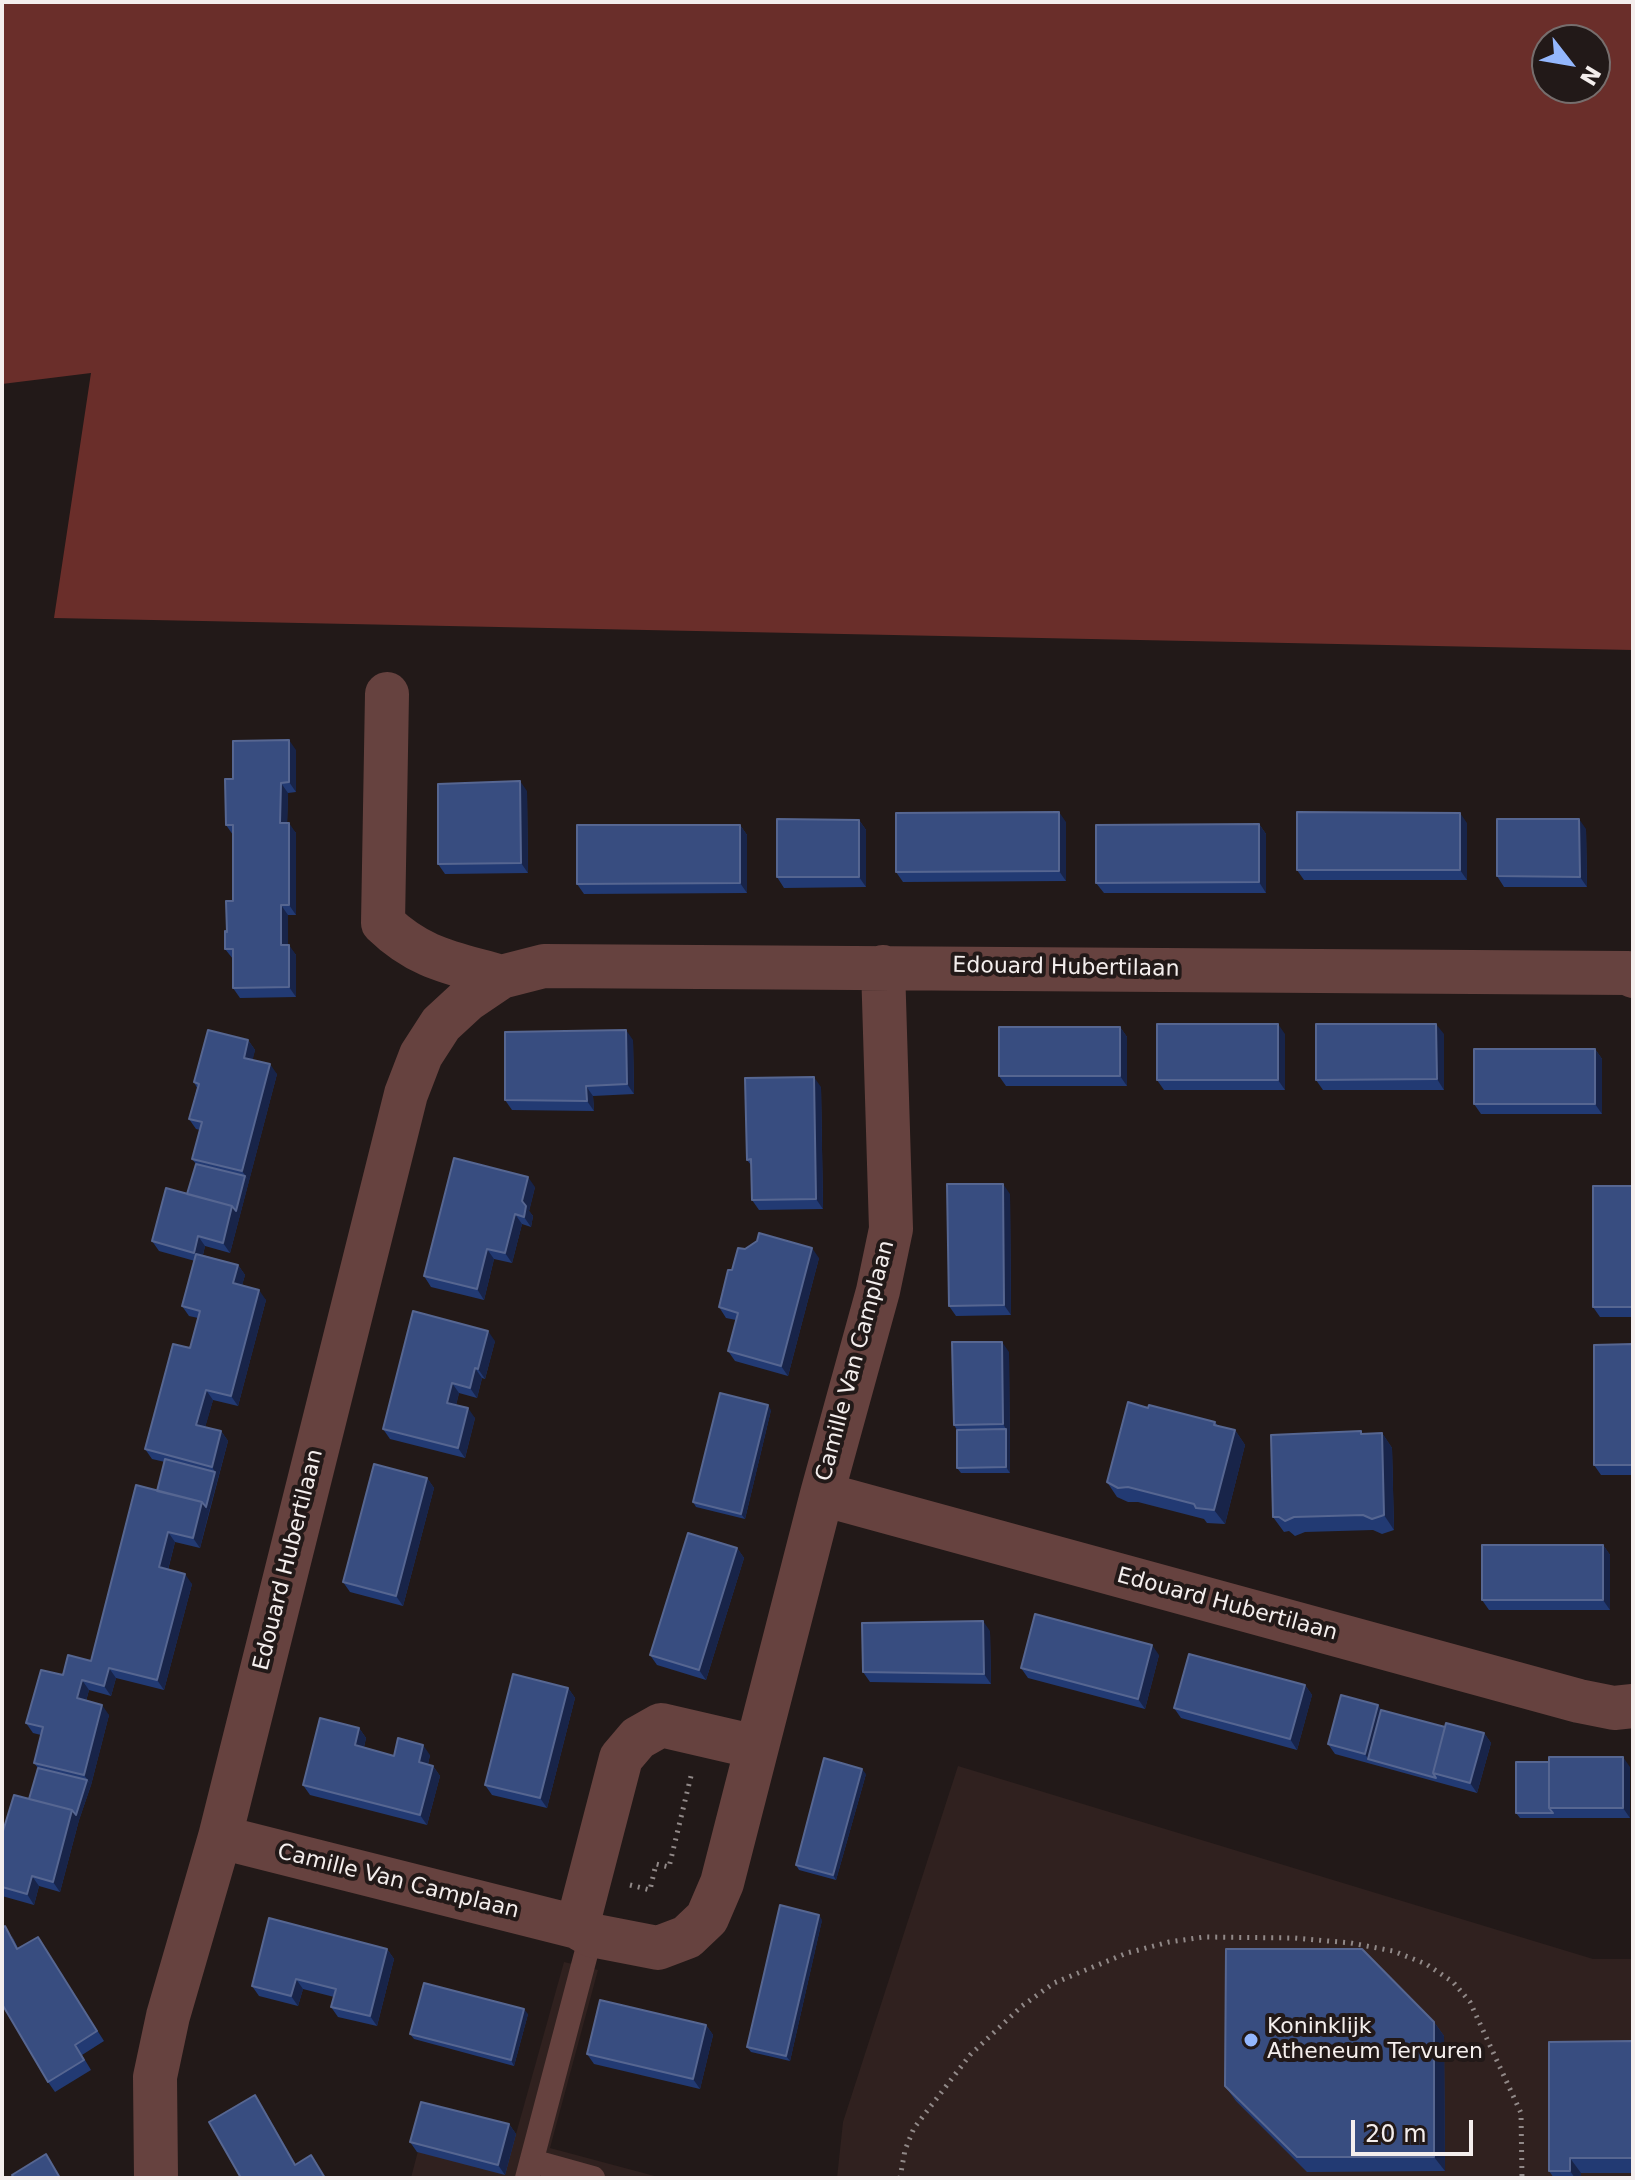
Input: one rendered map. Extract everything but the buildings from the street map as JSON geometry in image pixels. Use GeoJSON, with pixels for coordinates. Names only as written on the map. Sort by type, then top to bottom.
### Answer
{"type":"FeatureCollection","features":[{"type":"Feature","properties":{"kind":"street"},"geometry":{"type":"LineString","coordinates":[[387,694],[383,923],[421,953],[501,977]]}},
{"type":"Feature","properties":{"kind":"street","name":"Edouard Hubertilaan"},"geometry":{"type":"LineString","coordinates":[[156,2178],[155,2077],[168,2016],[220,1837],[406,1094],[421,1055],[441,1024],[467,1000],[501,977],[544,966],[1628,973],[1633,976]]}},
{"type":"Feature","properties":{"kind":"street","name":"Camille Van Camplaan"},"geometry":{"type":"LineString","coordinates":[[220,1837],[658,1948],[687,1937],[707,1918],[722,1883],[822,1494],[878,1291],[891,1229],[883,967]]}},
{"type":"Feature","properties":{"kind":"street","name":"Edouard Hubertilaan"},"geometry":{"type":"LineString","coordinates":[[822,1494],[1579,1701],[1614,1708],[1633,1706]]}},
{"type":"Feature","properties":{"kind":"street"},"geometry":{"type":"LineString","coordinates":[[584,1931],[589,1875],[621,1758],[638,1738],[661,1725],[756,1747]]}},
{"type":"Feature","properties":{"kind":"lane"},"geometry":{"type":"LineString","coordinates":[[584,1931],[529,2170],[593,2178]]}},
{"type":"Feature","properties":{"kind":"path"},"geometry":{"type":"LineString","coordinates":[[589,1875],[650,1890],[656,1864],[669,1867],[702,1733]]}},
{"type":"Feature","properties":{"kind":"path"},"geometry":{"type":"LineString","coordinates":[[900,2178],[905,2150],[922,2118],[970,2055],[1022,2006],[1054,1983],[1127,1953],[1169,1942],[1217,1937],[1294,1938],[1351,1943],[1426,1964],[1453,1982],[1470,2002],[1521,2113],[1522,2178]]}},
{"type":"Feature","properties":{"kind":"shaded area"},"geometry":{"type":"Polygon","coordinates":[[[2,2],[1633,2],[1633,650],[54,618],[91,373],[2,384],[2,2]]]}},
{"type":"Feature","properties":{"kind":"shaded area","name":"Koninklijk Atheneum Tervuren"},"geometry":{"type":"Polygon","coordinates":[[[958,1766],[1593,1959],[1633,1959],[1633,2178],[837,2178],[843,2122],[958,1766]]]}},
{"type":"Feature","properties":{"kind":"shaded area"},"geometry":{"type":"Polygon","coordinates":[[[564,1962],[598,1970],[550,2148],[662,2178],[411,2178],[428,2112],[516,2134],[564,1962]]]}},
{"type":"Feature","properties":{"kind":"place","name":"Koninklijk Atheneum Tervuren"},"geometry":{"type":"Point","coordinates":[1251,2040]}}]}
